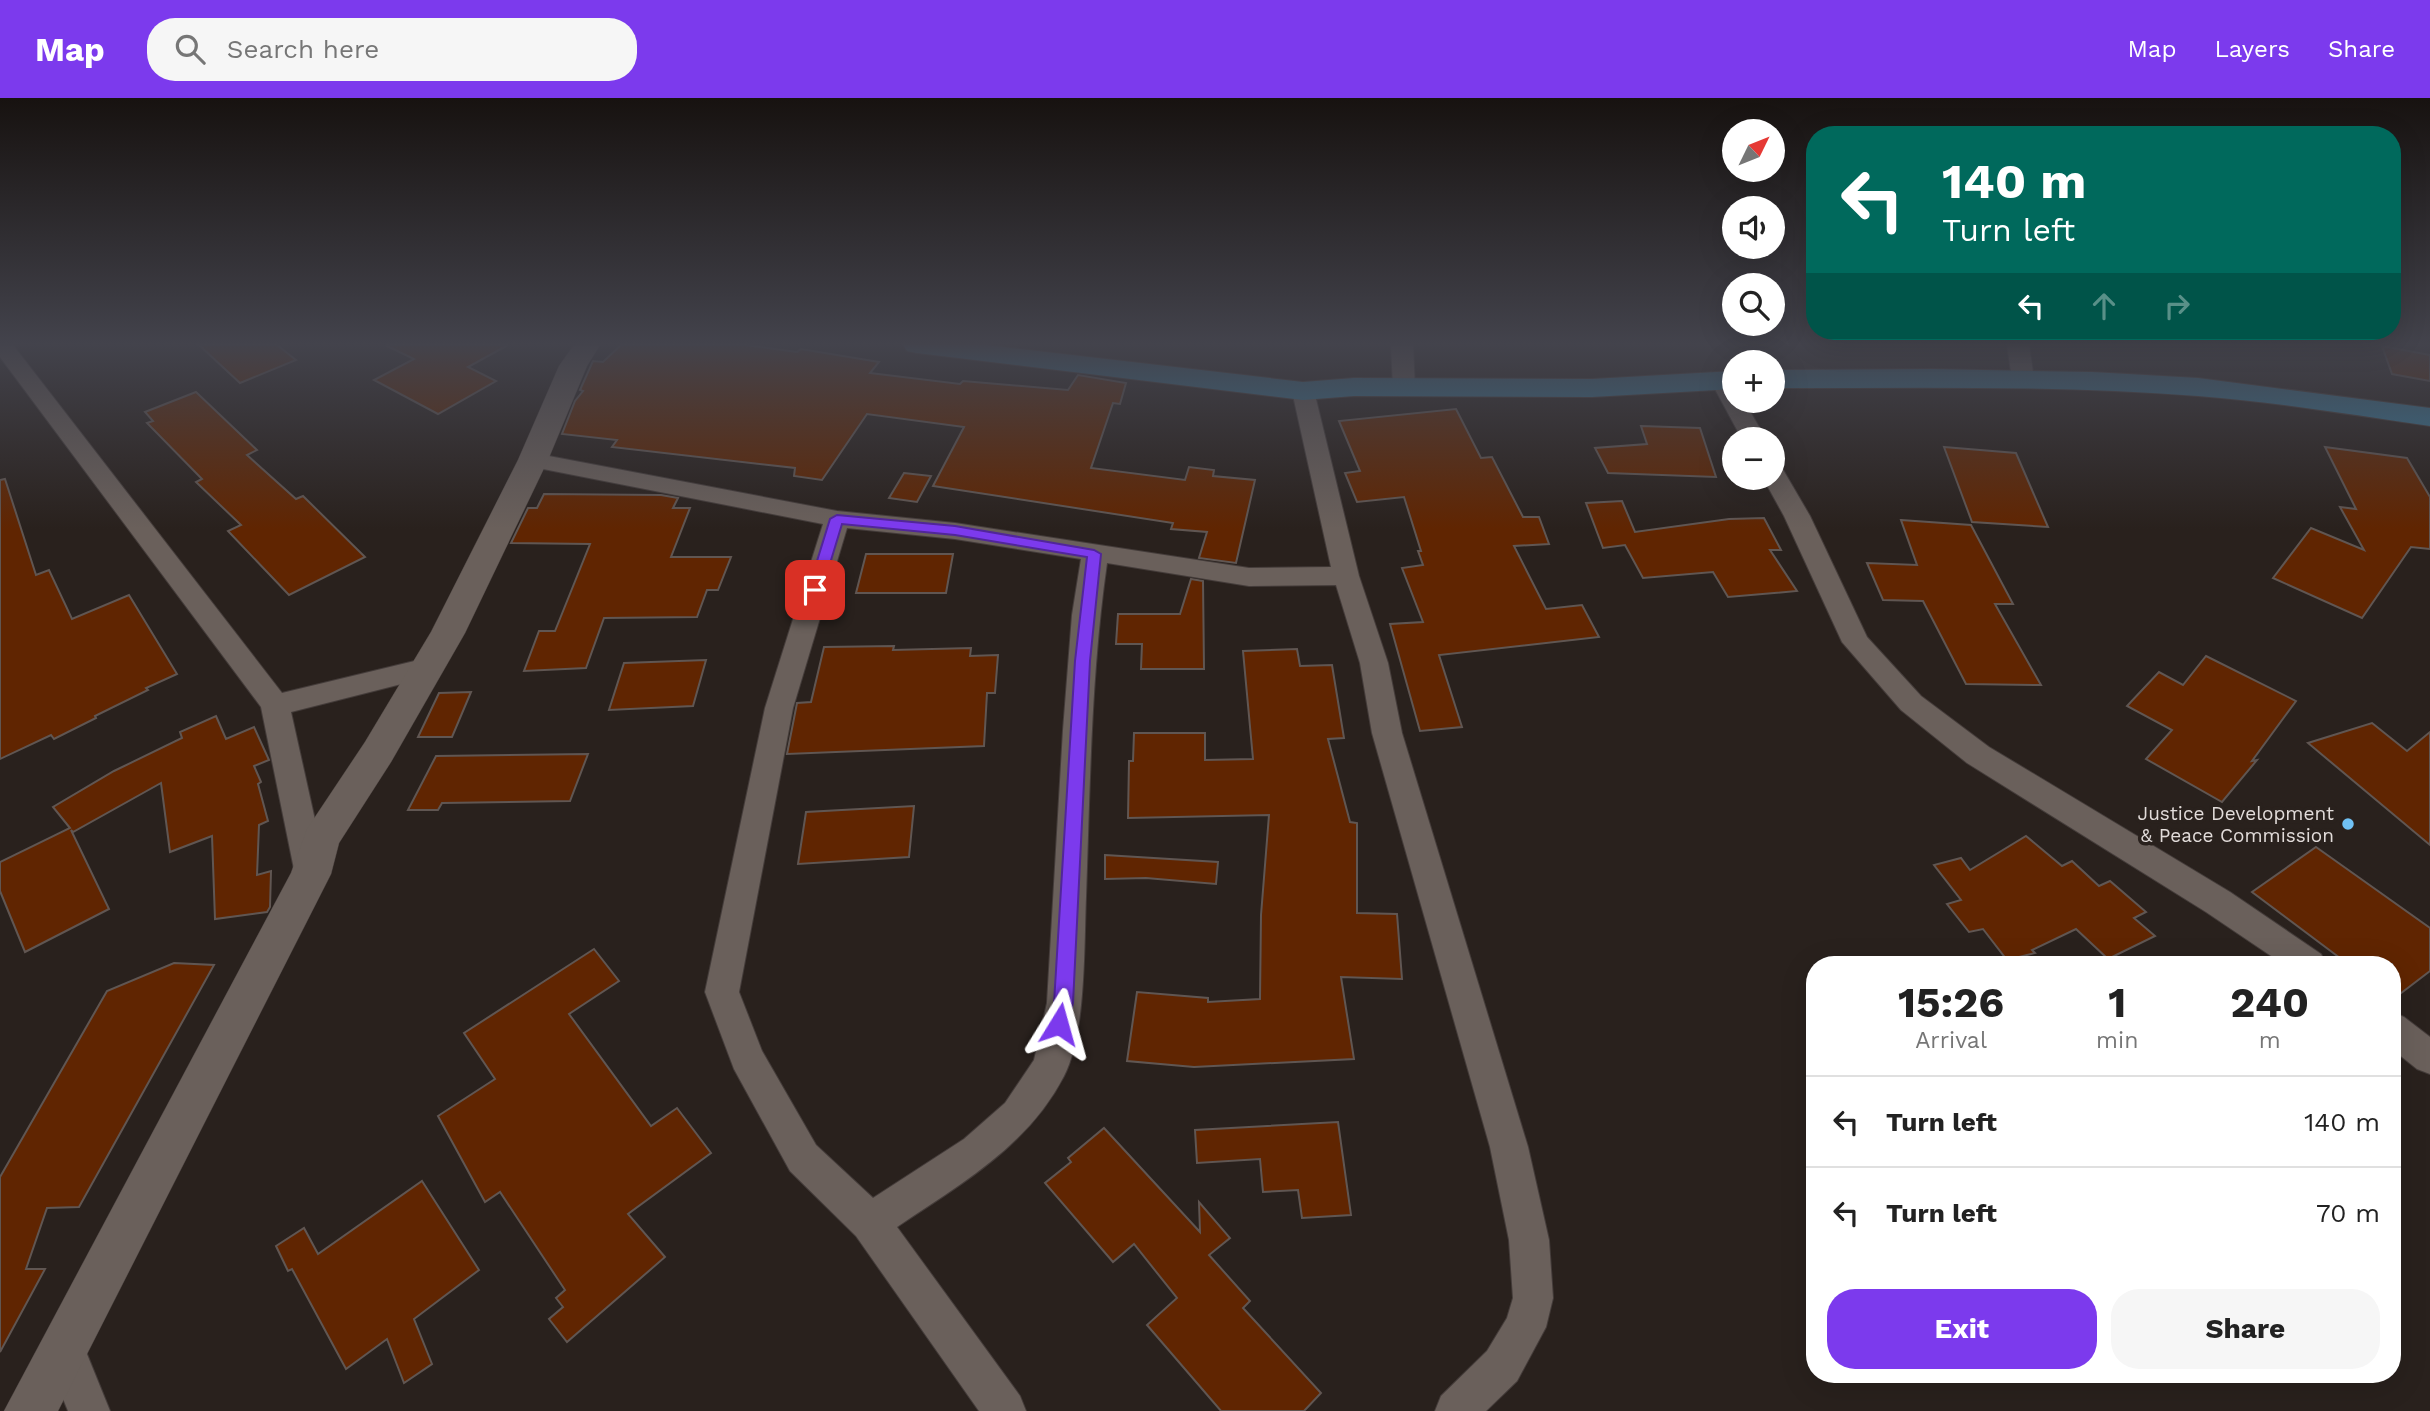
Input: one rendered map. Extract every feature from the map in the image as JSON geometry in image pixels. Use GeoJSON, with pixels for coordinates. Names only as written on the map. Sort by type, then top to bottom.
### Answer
{"type":"FeatureCollection","features":[{"type":"Feature","properties":{"kind":"main road"},"geometry":{"type":"LineString","coordinates":[[2348,406],[2430,417]]}},
{"type":"Feature","properties":{"kind":"street"},"geometry":{"type":"LineString","coordinates":[[48,406],[275,705],[310,874]]}},
{"type":"Feature","properties":{"kind":"street"},"geometry":{"type":"LineString","coordinates":[[30,1411],[310,874],[321,840],[378,752],[448,633],[533,460],[556,406]]}},
{"type":"Feature","properties":{"kind":"street"},"geometry":{"type":"LineString","coordinates":[[1307,406],[1346,576],[1374,663],[1387,733],[1509,1147],[1529,1240],[1532,1298],[1525,1327],[1502,1366],[1456,1411]]}},
{"type":"Feature","properties":{"kind":"street"},"geometry":{"type":"LineString","coordinates":[[533,460],[837,519],[955,531],[1249,577],[1346,576]]}},
{"type":"Feature","properties":{"kind":"street"},"geometry":{"type":"LineString","coordinates":[[1782,490],[1856,642],[1911,703],[1978,755],[2218,902],[2297,956]]}},
{"type":"Feature","properties":{"kind":"street"},"geometry":{"type":"LineString","coordinates":[[837,519],[779,708],[722,992],[747,1058],[803,1158],[870,1222],[1005,1411]]}},
{"type":"Feature","properties":{"kind":"street"},"geometry":{"type":"LineString","coordinates":[[870,1222],[977,1152],[1018,1115],[1051,1066],[1063,1003],[1086,614],[1094,554]]}},
{"type":"Feature","properties":{"kind":"street"},"geometry":{"type":"LineString","coordinates":[[275,705],[427,668]]}},
{"type":"Feature","properties":{"kind":"street"},"geometry":{"type":"LineString","coordinates":[[2401,1035],[2430,1058]]}},
{"type":"Feature","properties":{"kind":"street"},"geometry":{"type":"LineString","coordinates":[[63,1347],[89,1411]]}},
{"type":"Feature","properties":{"kind":"building"},"geometry":{"type":"Polygon","coordinates":[[[160,406],[211,406],[257,450],[247,455],[296,499],[303,496],[365,557],[289,595],[228,531],[241,525],[196,482],[202,479],[147,423],[153,421],[145,412],[160,406]]]}},
{"type":"Feature","properties":{"kind":"building"},"geometry":{"type":"Polygon","coordinates":[[[423,406],[452,406],[438,414],[423,406]]]}},
{"type":"Feature","properties":{"kind":"building"},"geometry":{"type":"Polygon","coordinates":[[[573,406],[1112,406],[1091,468],[1185,480],[1189,467],[1214,470],[1213,476],[1255,480],[1236,563],[1199,558],[1207,532],[1171,529],[1173,523],[933,486],[964,427],[867,414],[822,480],[794,476],[795,468],[612,447],[617,440],[562,434],[573,406]]]}},
{"type":"Feature","properties":{"kind":"building"},"geometry":{"type":"Polygon","coordinates":[[[1456,409],[1481,458],[1492,457],[1523,517],[1539,517],[1549,544],[1514,546],[1546,609],[1582,605],[1599,637],[1439,655],[1462,727],[1420,731],[1390,624],[1423,622],[1402,568],[1423,565],[1418,551],[1421,551],[1404,497],[1357,502],[1345,473],[1360,471],[1339,421],[1456,409]]]}},
{"type":"Feature","properties":{"kind":"building"},"geometry":{"type":"Polygon","coordinates":[[[1641,426],[1700,428],[1716,477],[1608,473],[1595,448],[1647,444],[1641,426]]]}},
{"type":"Feature","properties":{"kind":"building"},"geometry":{"type":"Polygon","coordinates":[[[1944,447],[2016,453],[2048,527],[1972,522],[1944,447]]]}},
{"type":"Feature","properties":{"kind":"building"},"geometry":{"type":"Polygon","coordinates":[[[2325,447],[2407,458],[2430,497],[2430,549],[2411,547],[2362,618],[2273,578],[2311,528],[2364,550],[2340,507],[2356,509],[2325,447]]]}},
{"type":"Feature","properties":{"kind":"building"},"geometry":{"type":"Polygon","coordinates":[[[904,473],[931,476],[917,502],[889,498],[904,473]]]}},
{"type":"Feature","properties":{"kind":"building"},"geometry":{"type":"Polygon","coordinates":[[[5,479],[36,575],[49,570],[72,619],[129,595],[177,674],[146,688],[148,690],[54,739],[51,735],[0,759],[0,480],[5,479]]]}},
{"type":"Feature","properties":{"kind":"building"},"geometry":{"type":"Polygon","coordinates":[[[544,494],[661,495],[678,498],[673,508],[690,508],[671,557],[731,557],[718,590],[707,590],[697,617],[604,618],[586,668],[524,671],[539,631],[555,631],[590,544],[511,543],[528,508],[537,508],[544,494]]]}},
{"type":"Feature","properties":{"kind":"building"},"geometry":{"type":"Polygon","coordinates":[[[1622,501],[1635,532],[1729,519],[1764,518],[1781,550],[1770,550],[1797,591],[1728,597],[1713,572],[1643,578],[1625,545],[1603,548],[1586,503],[1622,501]]]}},
{"type":"Feature","properties":{"kind":"building"},"geometry":{"type":"Polygon","coordinates":[[[1901,520],[1971,525],[2013,604],[1995,604],[2041,685],[1966,684],[1923,601],[1883,600],[1867,563],[1917,565],[1901,520]]]}},
{"type":"Feature","properties":{"kind":"building"},"geometry":{"type":"Polygon","coordinates":[[[866,554],[953,554],[946,593],[856,593],[866,554]]]}},
{"type":"Feature","properties":{"kind":"building"},"geometry":{"type":"Polygon","coordinates":[[[1191,579],[1203,581],[1204,669],[1141,669],[1142,644],[1116,644],[1118,614],[1180,614],[1191,579]]]}},
{"type":"Feature","properties":{"kind":"building"},"geometry":{"type":"Polygon","coordinates":[[[894,646],[893,650],[971,648],[970,656],[998,655],[995,693],[987,693],[984,746],[787,754],[797,703],[811,702],[824,647],[894,646]]]}},
{"type":"Feature","properties":{"kind":"building"},"geometry":{"type":"Polygon","coordinates":[[[1297,649],[1300,666],[1332,665],[1344,738],[1328,739],[1350,822],[1357,823],[1357,913],[1397,914],[1402,979],[1341,977],[1354,1059],[1194,1067],[1127,1061],[1137,992],[1208,998],[1208,1002],[1260,999],[1261,915],[1269,815],[1128,818],[1129,761],[1133,761],[1134,733],[1205,733],[1205,760],[1253,759],[1243,651],[1297,649]]]}},
{"type":"Feature","properties":{"kind":"building"},"geometry":{"type":"Polygon","coordinates":[[[2206,656],[2296,701],[2252,761],[2257,760],[2222,802],[2146,759],[2172,730],[2127,706],[2159,672],[2183,685],[2206,656]]]}},
{"type":"Feature","properties":{"kind":"building"},"geometry":{"type":"Polygon","coordinates":[[[706,660],[693,706],[609,710],[624,663],[706,660]]]}},
{"type":"Feature","properties":{"kind":"building"},"geometry":{"type":"Polygon","coordinates":[[[471,692],[452,737],[418,737],[439,693],[471,692]]]}},
{"type":"Feature","properties":{"kind":"building"},"geometry":{"type":"Polygon","coordinates":[[[216,716],[226,739],[254,727],[269,760],[254,766],[261,782],[258,784],[268,821],[259,825],[257,875],[271,871],[270,907],[267,912],[215,919],[212,836],[170,852],[161,783],[73,832],[71,830],[109,909],[25,952],[0,891],[0,862],[70,828],[53,807],[114,771],[182,738],[180,732],[216,716]]]}},
{"type":"Feature","properties":{"kind":"building"},"geometry":{"type":"Polygon","coordinates":[[[2372,723],[2407,751],[2430,732],[2430,845],[2308,743],[2372,723]]]}},
{"type":"Feature","properties":{"kind":"building"},"geometry":{"type":"Polygon","coordinates":[[[588,754],[570,801],[442,803],[438,810],[408,810],[436,756],[588,754]]]}},
{"type":"Feature","properties":{"kind":"building"},"geometry":{"type":"Polygon","coordinates":[[[914,806],[909,857],[798,864],[806,812],[914,806]]]}},
{"type":"Feature","properties":{"kind":"building"},"geometry":{"type":"Polygon","coordinates":[[[2026,836],[2062,866],[2072,861],[2099,886],[2110,881],[2146,912],[2134,918],[2155,936],[2114,956],[2105,956],[2076,929],[2032,950],[2035,953],[2004,956],[1983,929],[1969,932],[1947,904],[1961,900],[1934,865],[1961,858],[1970,870],[2026,836]]]}},
{"type":"Feature","properties":{"kind":"building"},"geometry":{"type":"Polygon","coordinates":[[[2316,847],[2430,928],[2430,971],[2401,993],[2401,956],[2337,956],[2252,892],[2316,847]]]}},
{"type":"Feature","properties":{"kind":"building"},"geometry":{"type":"Polygon","coordinates":[[[1105,855],[1218,862],[1216,884],[1146,878],[1105,879],[1105,855]]]}},
{"type":"Feature","properties":{"kind":"building"},"geometry":{"type":"Polygon","coordinates":[[[594,949],[619,981],[569,1014],[651,1126],[677,1108],[711,1153],[628,1214],[665,1257],[567,1342],[549,1319],[563,1307],[556,1298],[565,1290],[500,1192],[485,1202],[438,1116],[495,1079],[464,1033],[594,949]]]}},
{"type":"Feature","properties":{"kind":"building"},"geometry":{"type":"Polygon","coordinates":[[[174,963],[214,965],[79,1207],[47,1208],[26,1269],[45,1269],[0,1352],[0,1177],[107,991],[174,963]]]}},
{"type":"Feature","properties":{"kind":"building"},"geometry":{"type":"Polygon","coordinates":[[[1338,1122],[1351,1215],[1302,1218],[1298,1190],[1263,1192],[1260,1159],[1197,1163],[1195,1130],[1338,1122]]]}},
{"type":"Feature","properties":{"kind":"building"},"geometry":{"type":"Polygon","coordinates":[[[1104,1128],[1200,1232],[1199,1202],[1230,1238],[1209,1255],[1250,1301],[1243,1308],[1321,1393],[1304,1411],[1221,1411],[1147,1325],[1177,1298],[1134,1244],[1113,1262],[1045,1183],[1071,1162],[1068,1158],[1104,1128]]]}},
{"type":"Feature","properties":{"kind":"building"},"geometry":{"type":"Polygon","coordinates":[[[422,1181],[479,1270],[414,1319],[432,1364],[404,1383],[387,1339],[346,1369],[292,1269],[288,1271],[276,1246],[304,1228],[318,1254],[422,1181]]]}},
{"type":"Feature","properties":{"kind":"place","name":"Justice Development & Peace Commission"},"geometry":{"type":"Point","coordinates":[2348,824]}},
{"type":"Feature","properties":{"kind":"route"},"geometry":{"type":"LineString","coordinates":[[815,590],[837,519],[955,531],[1094,554],[1086,614],[1063,1003],[1059,1024]]}}]}
